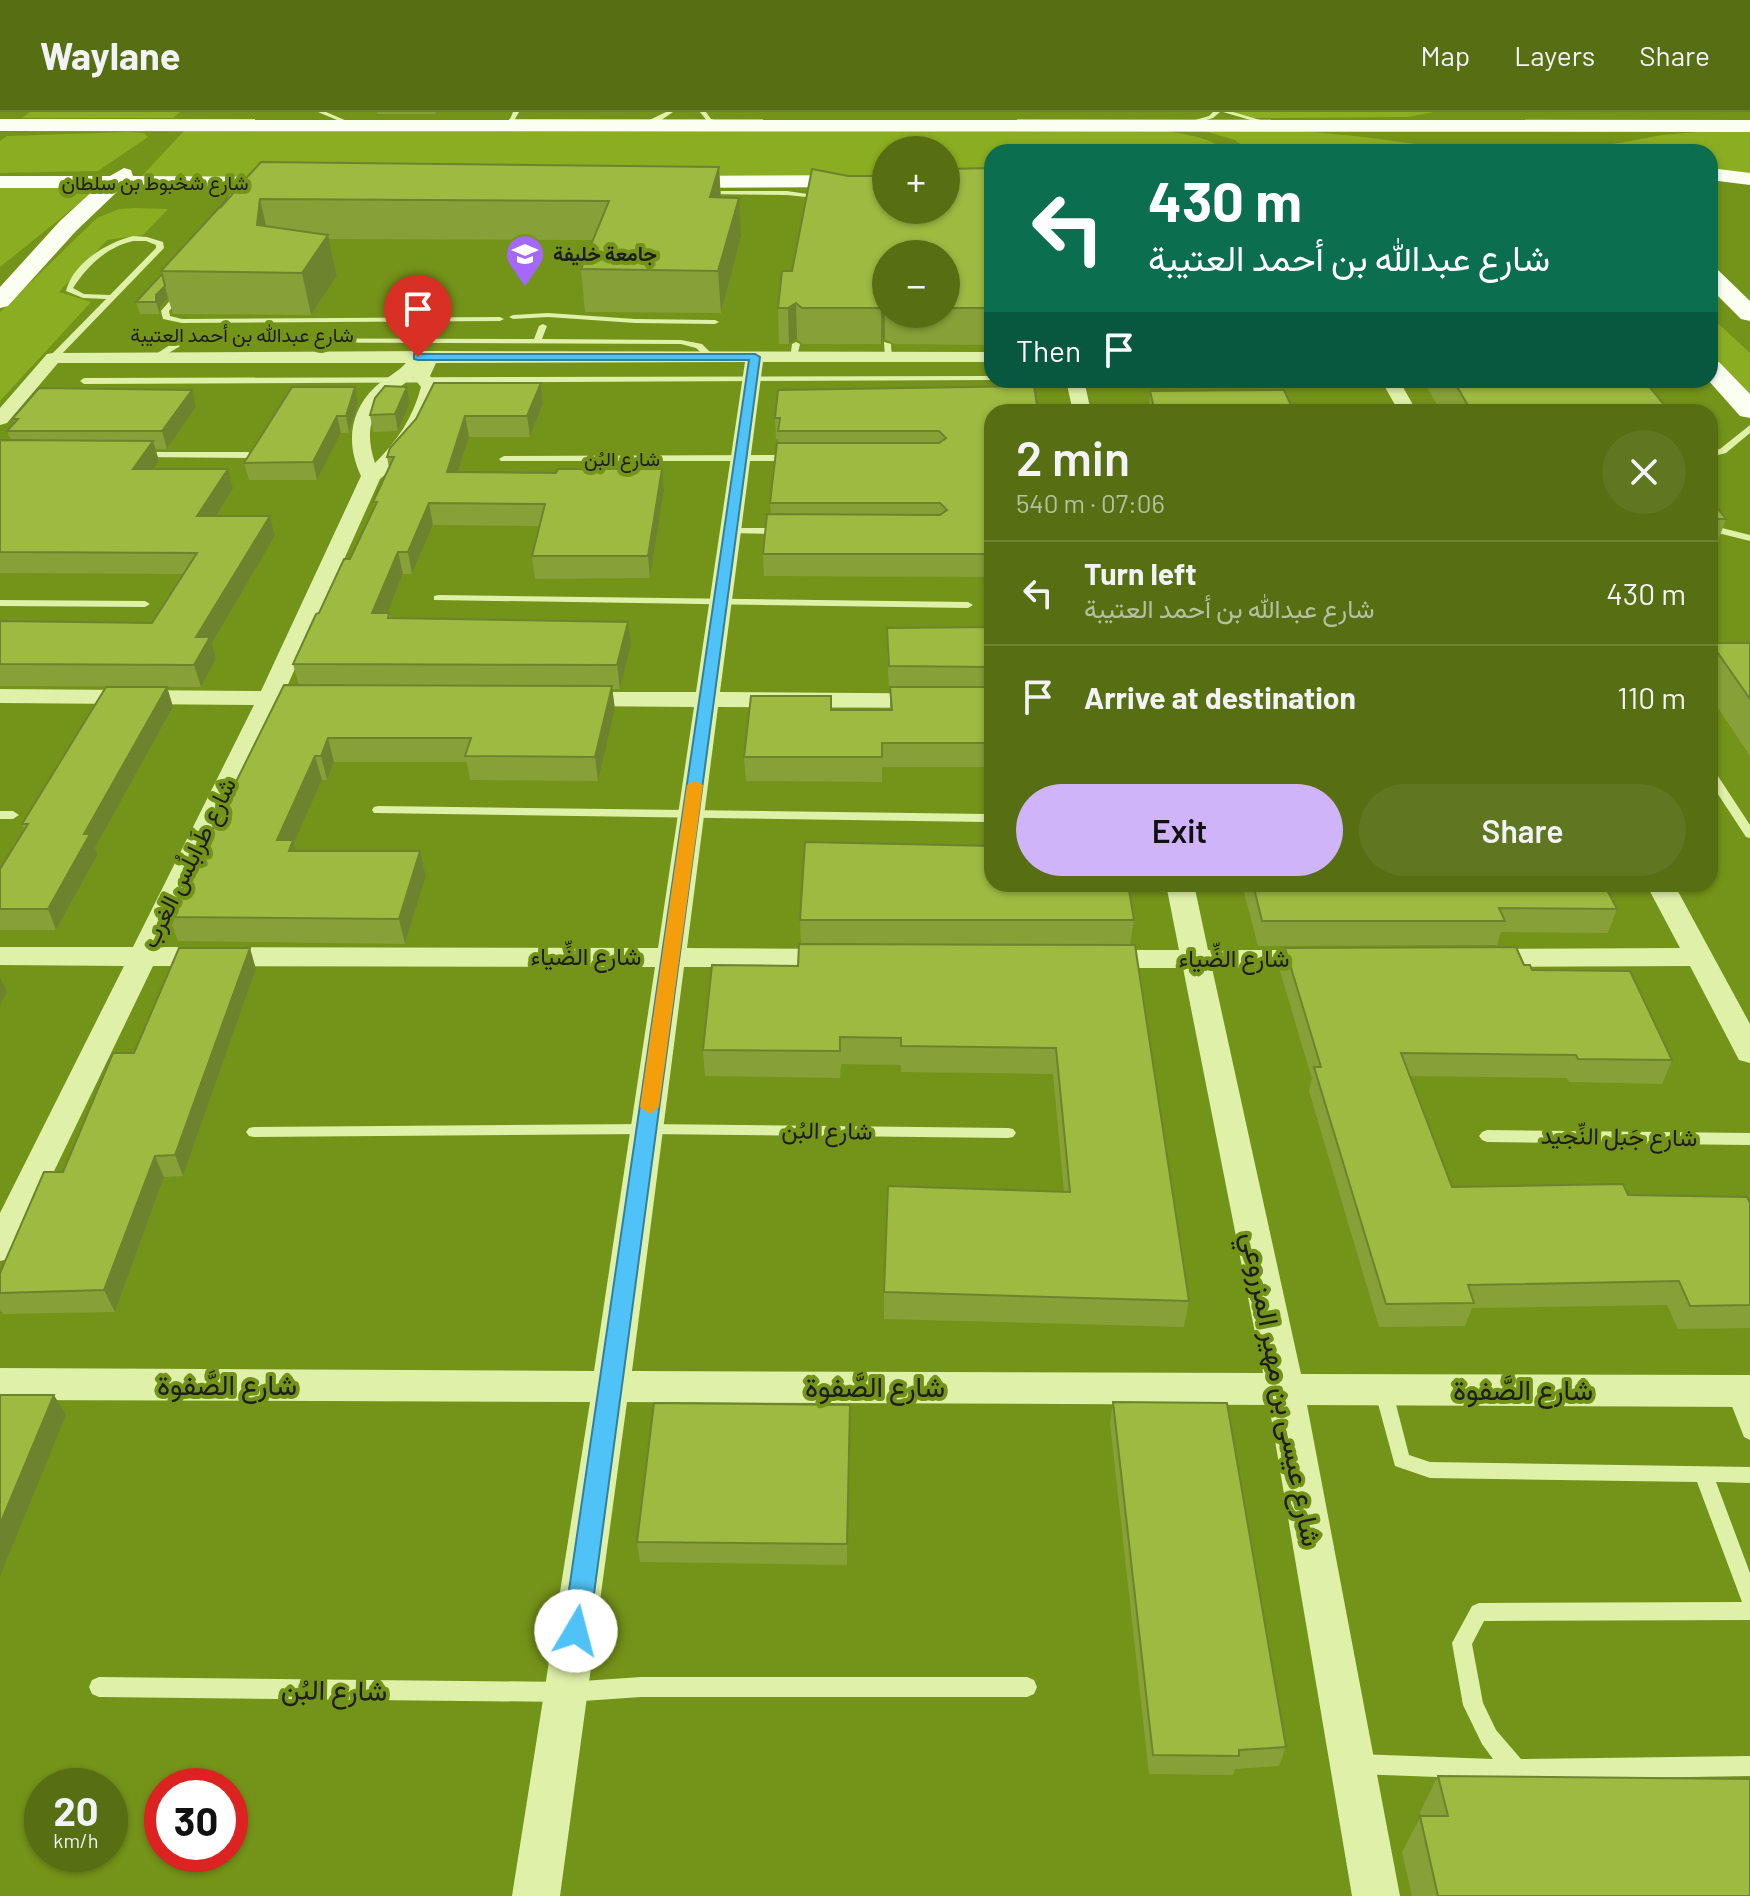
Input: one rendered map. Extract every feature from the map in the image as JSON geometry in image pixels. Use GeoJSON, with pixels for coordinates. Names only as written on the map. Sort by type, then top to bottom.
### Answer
{"type":"FeatureCollection","features":[{"type":"Feature","properties":{"kind":"main road"},"geometry":{"type":"LineString","coordinates":[[1,128],[20,112]]}},
{"type":"Feature","properties":{"kind":"main road"},"geometry":{"type":"LineString","coordinates":[[44,148],[87,112]]}},
{"type":"Feature","properties":{"kind":"main road"},"geometry":{"type":"LineString","coordinates":[[231,112],[290,125]]}},
{"type":"Feature","properties":{"kind":"main road"},"geometry":{"type":"LineString","coordinates":[[1,128],[117,119],[355,125],[513,118],[641,125],[1340,125],[1429,120],[1448,112]]}},
{"type":"Feature","properties":{"kind":"main road"},"geometry":{"type":"LineString","coordinates":[[1340,125],[1488,116],[1516,125],[1750,126]]}},
{"type":"Feature","properties":{"kind":"main road"},"geometry":{"type":"LineString","coordinates":[[1488,116],[1504,143]]}},
{"type":"Feature","properties":{"kind":"main road"},"geometry":{"type":"LineString","coordinates":[[117,119],[149,131],[158,145],[189,119]]}},
{"type":"Feature","properties":{"kind":"main road"},"geometry":{"type":"LineString","coordinates":[[85,143],[117,119]]}},
{"type":"Feature","properties":{"kind":"main road"},"geometry":{"type":"LineString","coordinates":[[1279,124],[1436,144]]}},
{"type":"Feature","properties":{"kind":"main road"},"geometry":{"type":"LineString","coordinates":[[1142,125],[1206,134],[1234,144]]}},
{"type":"Feature","properties":{"kind":"main road"},"geometry":{"type":"LineString","coordinates":[[1551,126],[1577,144]]}},
{"type":"Feature","properties":{"kind":"main road"},"geometry":{"type":"LineString","coordinates":[[1590,144],[1644,133],[1717,126]]}},
{"type":"Feature","properties":{"kind":"main road"},"geometry":{"type":"LineString","coordinates":[[0,301],[68,226],[140,160],[107,173],[48,183]]}},
{"type":"Feature","properties":{"kind":"main road"},"geometry":{"type":"LineString","coordinates":[[12,205],[60,164]]}},
{"type":"Feature","properties":{"kind":"main road"},"geometry":{"type":"LineString","coordinates":[[0,183],[22,166]]}},
{"type":"Feature","properties":{"kind":"main road"},"geometry":{"type":"LineString","coordinates":[[1718,175],[1750,180]]}},
{"type":"Feature","properties":{"kind":"main road"},"geometry":{"type":"LineString","coordinates":[[1718,181],[1750,180]]}},
{"type":"Feature","properties":{"kind":"main road"},"geometry":{"type":"LineString","coordinates":[[656,185],[872,181]]}},
{"type":"Feature","properties":{"kind":"main road","name":"شارع شخبوط بن سلطان"},"geometry":{"type":"LineString","coordinates":[[0,183],[326,183]]}},
{"type":"Feature","properties":{"kind":"main road"},"geometry":{"type":"LineString","coordinates":[[68,226],[112,207],[144,198],[262,183]]}},
{"type":"Feature","properties":{"kind":"main road"},"geometry":{"type":"LineString","coordinates":[[1718,283],[1748,313]]}},
{"type":"Feature","properties":{"kind":"main road"},"geometry":{"type":"LineString","coordinates":[[1718,300],[1748,313]]}},
{"type":"Feature","properties":{"kind":"main road"},"geometry":{"type":"LineString","coordinates":[[1718,378],[1750,410]]}},
{"type":"Feature","properties":{"kind":"street","name":"شارع عبدالله بن أحمد العتيبة"},"geometry":{"type":"LineString","coordinates":[[53,358],[711,357],[753,368],[794,350],[984,357]]}},
{"type":"Feature","properties":{"kind":"street","name":"شارع طَرابلُس الغرب"},"geometry":{"type":"LineString","coordinates":[[371,476],[361,458],[361,423],[379,393],[411,379],[424,356]]}},
{"type":"Feature","properties":{"kind":"street"},"geometry":{"type":"LineString","coordinates":[[0,419],[53,358]]}},
{"type":"Feature","properties":{"kind":"street"},"geometry":{"type":"LineString","coordinates":[[536,1896],[568,1692],[753,368]]}},
{"type":"Feature","properties":{"kind":"street","name":"شارع طَرابلُس الغرب"},"geometry":{"type":"LineString","coordinates":[[0,1248],[270,697],[371,476],[385,464],[416,423],[430,387],[411,379]]}},
{"type":"Feature","properties":{"kind":"street"},"geometry":{"type":"LineString","coordinates":[[0,696],[317,698]]}},
{"type":"Feature","properties":{"kind":"street"},"geometry":{"type":"LineString","coordinates":[[551,699],[984,701]]}},
{"type":"Feature","properties":{"kind":"street","name":"شارع عيسى بن مهير المزروعي"},"geometry":{"type":"LineString","coordinates":[[1182,892],[1285,1388],[1376,1896]]}},
{"type":"Feature","properties":{"kind":"street"},"geometry":{"type":"LineString","coordinates":[[1664,892],[1750,1052]]}},
{"type":"Feature","properties":{"kind":"street","name":"شارع الضِّياء"},"geometry":{"type":"LineString","coordinates":[[0,956],[861,958]]}},
{"type":"Feature","properties":{"kind":"street"},"geometry":{"type":"LineString","coordinates":[[1447,958],[1699,957]]}},
{"type":"Feature","properties":{"kind":"street","name":"شارع الضِّياء"},"geometry":{"type":"LineString","coordinates":[[1068,959],[1353,958]]}},
{"type":"Feature","properties":{"kind":"street","name":"شارع الصَّفوة"},"geometry":{"type":"LineString","coordinates":[[0,1384],[1742,1391]]}},
{"type":"Feature","properties":{"kind":"lane"},"geometry":{"type":"LineString","coordinates":[[321,112],[355,125]]}},
{"type":"Feature","properties":{"kind":"lane"},"geometry":{"type":"LineString","coordinates":[[641,125],[670,112]]}},
{"type":"Feature","properties":{"kind":"lane"},"geometry":{"type":"LineString","coordinates":[[703,112],[709,120],[721,124]]}},
{"type":"Feature","properties":{"kind":"lane"},"geometry":{"type":"LineString","coordinates":[[1180,124],[1203,120],[1217,112]]}},
{"type":"Feature","properties":{"kind":"lane"},"geometry":{"type":"LineString","coordinates":[[1226,112],[1279,124]]}},
{"type":"Feature","properties":{"kind":"lane"},"geometry":{"type":"LineString","coordinates":[[695,193],[797,193],[837,199]]}},
{"type":"Feature","properties":{"kind":"lane"},"geometry":{"type":"LineString","coordinates":[[53,358],[111,297],[160,244],[140,239],[113,244],[69,289],[83,296],[111,297]]}},
{"type":"Feature","properties":{"kind":"lane"},"geometry":{"type":"LineString","coordinates":[[185,289],[165,311],[166,317],[182,321],[500,319]]}},
{"type":"Feature","properties":{"kind":"lane"},"geometry":{"type":"LineString","coordinates":[[513,317],[715,322]]}},
{"type":"Feature","properties":{"kind":"lane"},"geometry":{"type":"LineString","coordinates":[[537,341],[545,320]]}},
{"type":"Feature","properties":{"kind":"lane"},"geometry":{"type":"LineString","coordinates":[[154,358],[179,343],[193,340],[681,342],[695,344],[711,357]]}},
{"type":"Feature","properties":{"kind":"lane"},"geometry":{"type":"LineString","coordinates":[[84,381],[411,379],[753,368],[984,378]]}},
{"type":"Feature","properties":{"kind":"lane"},"geometry":{"type":"LineString","coordinates":[[1718,452],[1750,428]]}},
{"type":"Feature","properties":{"kind":"lane"},"geometry":{"type":"LineString","coordinates":[[124,454],[248,455]]}},
{"type":"Feature","properties":{"kind":"lane","name":"شارع البُن"},"geometry":{"type":"LineString","coordinates":[[504,459],[806,458]]}},
{"type":"Feature","properties":{"kind":"lane"},"geometry":{"type":"LineString","coordinates":[[1718,530],[1750,538]]}},
{"type":"Feature","properties":{"kind":"lane"},"geometry":{"type":"LineString","coordinates":[[731,531],[790,531]]}},
{"type":"Feature","properties":{"kind":"lane"},"geometry":{"type":"LineString","coordinates":[[438,598],[968,605]]}},
{"type":"Feature","properties":{"kind":"lane"},"geometry":{"type":"LineString","coordinates":[[0,603],[145,604]]}},
{"type":"Feature","properties":{"kind":"lane"},"geometry":{"type":"LineString","coordinates":[[1718,785],[1750,834]]}},
{"type":"Feature","properties":{"kind":"lane"},"geometry":{"type":"LineString","coordinates":[[378,810],[984,818]]}},
{"type":"Feature","properties":{"kind":"lane","name":"شارع البُن"},"geometry":{"type":"LineString","coordinates":[[254,1132],[646,1129],[1008,1133]]}},
{"type":"Feature","properties":{"kind":"lane","name":"شارع جَبل النِّجيد"},"geometry":{"type":"LineString","coordinates":[[1487,1136],[1750,1139]]}},
{"type":"Feature","properties":{"kind":"lane"},"geometry":{"type":"LineString","coordinates":[[1383,1389],[1401,1460],[1430,1470],[1750,1475]]}},
{"type":"Feature","properties":{"kind":"lane"},"geometry":{"type":"LineString","coordinates":[[1742,1391],[1750,1432]]}},
{"type":"Feature","properties":{"kind":"lane"},"geometry":{"type":"LineString","coordinates":[[1704,1476],[1750,1599]]}},
{"type":"Feature","properties":{"kind":"lane"},"geometry":{"type":"LineString","coordinates":[[1516,1770],[1489,1737],[1473,1705],[1462,1643],[1479,1612],[1750,1611]]}},
{"type":"Feature","properties":{"kind":"lane","name":"شارع البُن"},"geometry":{"type":"LineString","coordinates":[[99,1687],[568,1692],[641,1687],[1027,1687]]}},
{"type":"Feature","properties":{"kind":"lane"},"geometry":{"type":"LineString","coordinates":[[1352,1763],[1516,1770],[1750,1766]]}},
{"type":"Feature","properties":{"kind":"green space"},"geometry":{"type":"Polygon","coordinates":[[[30,112],[180,112],[173,118],[22,118],[30,112]]]}},
{"type":"Feature","properties":{"kind":"green space"},"geometry":{"type":"Polygon","coordinates":[[[1231,112],[1434,112],[1408,117],[1252,118],[1231,112]]]}},
{"type":"Feature","properties":{"kind":"green space"},"geometry":{"type":"Polygon","coordinates":[[[1194,128],[1326,133],[1409,144],[1240,144],[1194,128]]]}},
{"type":"Feature","properties":{"kind":"green space"},"geometry":{"type":"Polygon","coordinates":[[[1147,129],[1200,138],[1214,144],[984,144],[984,176],[960,176],[960,136],[872,136],[872,176],[140,178],[184,131],[1147,129]]]}},
{"type":"Feature","properties":{"kind":"green space"},"geometry":{"type":"Polygon","coordinates":[[[1750,131],[1750,175],[1718,171],[1718,144],[1613,144],[1662,135],[1750,131]]]}},
{"type":"Feature","properties":{"kind":"green space"},"geometry":{"type":"Polygon","coordinates":[[[144,133],[148,137],[98,171],[0,173],[0,141],[7,136],[144,133]]]}},
{"type":"Feature","properties":{"kind":"green space"},"geometry":{"type":"Polygon","coordinates":[[[0,186],[101,186],[0,267],[0,186]]]}},
{"type":"Feature","properties":{"kind":"green space"},"geometry":{"type":"Polygon","coordinates":[[[119,209],[168,209],[143,235],[107,240],[59,292],[91,302],[0,401],[0,312],[97,218],[119,209]]]}},
{"type":"Feature","properties":{"kind":"green space"},"geometry":{"type":"Polygon","coordinates":[[[1718,323],[1750,353],[1750,395],[1718,361],[1718,323]]]}},
{"type":"Feature","properties":{"kind":"building"},"geometry":{"type":"Polygon","coordinates":[[[261,162],[719,167],[710,197],[739,198],[718,271],[581,269],[609,201],[260,199],[257,225],[328,235],[302,273],[161,271],[261,162]]]}},
{"type":"Feature","properties":{"kind":"building"},"geometry":{"type":"Polygon","coordinates":[[[984,168],[984,308],[960,308],[960,240],[872,240],[872,308],[802,308],[796,303],[788,308],[778,308],[782,271],[792,271],[812,169],[848,176],[872,176],[872,224],[960,224],[960,169],[984,168]]]}},
{"type":"Feature","properties":{"kind":"building"},"geometry":{"type":"Polygon","coordinates":[[[232,189],[237,189],[220,208],[232,189]]]}},
{"type":"Feature","properties":{"kind":"building"},"geometry":{"type":"Polygon","coordinates":[[[162,274],[165,286],[156,295],[156,302],[136,302],[162,274]]]}},
{"type":"Feature","properties":{"kind":"building"},"geometry":{"type":"Polygon","coordinates":[[[434,383],[541,383],[527,416],[465,416],[447,472],[556,473],[558,469],[662,469],[648,556],[532,556],[545,504],[429,503],[408,552],[398,552],[372,613],[389,613],[388,618],[628,622],[617,665],[293,664],[344,559],[350,559],[377,502],[373,502],[394,457],[387,457],[390,448],[416,419],[434,383]]]}},
{"type":"Feature","properties":{"kind":"building"},"geometry":{"type":"Polygon","coordinates":[[[385,386],[407,387],[395,414],[370,415],[375,398],[385,386]]]}},
{"type":"Feature","properties":{"kind":"building"},"geometry":{"type":"Polygon","coordinates":[[[292,387],[355,387],[346,416],[337,416],[313,462],[244,463],[292,387]]]}},
{"type":"Feature","properties":{"kind":"building"},"geometry":{"type":"Polygon","coordinates":[[[39,388],[192,390],[162,431],[7,431],[18,419],[12,419],[39,388]]]}},
{"type":"Feature","properties":{"kind":"building"},"geometry":{"type":"Polygon","coordinates":[[[1034,388],[1037,404],[984,404],[984,554],[763,554],[767,514],[940,515],[947,510],[940,503],[770,503],[777,443],[939,443],[946,438],[939,431],[778,431],[780,418],[775,418],[778,390],[1034,388]]]}},
{"type":"Feature","properties":{"kind":"building"},"geometry":{"type":"Polygon","coordinates":[[[1458,388],[1650,388],[1664,404],[1467,404],[1458,388]]]}},
{"type":"Feature","properties":{"kind":"building"},"geometry":{"type":"Polygon","coordinates":[[[1284,390],[1290,404],[1153,404],[1150,391],[1284,390]]]}},
{"type":"Feature","properties":{"kind":"building"},"geometry":{"type":"Polygon","coordinates":[[[0,440],[153,441],[133,469],[228,469],[197,516],[270,516],[196,637],[210,637],[194,665],[0,664],[0,621],[152,623],[197,553],[0,552],[0,440]]]}},
{"type":"Feature","properties":{"kind":"building"},"geometry":{"type":"Polygon","coordinates":[[[984,627],[984,667],[889,666],[887,628],[984,627]]]}},
{"type":"Feature","properties":{"kind":"building"},"geometry":{"type":"Polygon","coordinates":[[[1718,643],[1750,643],[1750,699],[1718,653],[1718,643]]]}},
{"type":"Feature","properties":{"kind":"building"},"geometry":{"type":"Polygon","coordinates":[[[284,685],[612,686],[595,757],[465,756],[471,738],[328,738],[321,756],[315,756],[277,840],[293,840],[289,851],[420,851],[399,919],[169,917],[284,685]]]}},
{"type":"Feature","properties":{"kind":"building"},"geometry":{"type":"Polygon","coordinates":[[[106,687],[167,687],[84,834],[90,834],[48,909],[0,909],[0,869],[28,824],[22,824],[106,687]]]}},
{"type":"Feature","properties":{"kind":"building"},"geometry":{"type":"Polygon","coordinates":[[[890,687],[984,687],[984,743],[882,743],[882,757],[744,757],[751,696],[831,696],[831,710],[892,710],[890,687]]]}},
{"type":"Feature","properties":{"kind":"building"},"geometry":{"type":"Polygon","coordinates":[[[805,842],[984,846],[984,892],[1129,892],[1134,920],[800,920],[805,842]]]}},
{"type":"Feature","properties":{"kind":"building"},"geometry":{"type":"Polygon","coordinates":[[[1255,892],[1608,892],[1617,909],[1499,908],[1505,921],[1262,921],[1255,892]]]}},
{"type":"Feature","properties":{"kind":"building"},"geometry":{"type":"Polygon","coordinates":[[[799,944],[1135,945],[1189,1301],[884,1292],[888,1186],[1070,1192],[1056,1048],[901,1046],[901,1038],[840,1037],[840,1051],[703,1050],[712,965],[798,966],[799,944]]]}},
{"type":"Feature","properties":{"kind":"building"},"geometry":{"type":"Polygon","coordinates":[[[1516,947],[1524,965],[1530,965],[1532,970],[1630,971],[1672,1060],[1578,1059],[1576,1055],[1401,1053],[1452,1187],[1623,1184],[1628,1195],[1747,1197],[1750,1203],[1750,1305],[1690,1306],[1679,1281],[1468,1285],[1474,1303],[1386,1304],[1314,1067],[1321,1067],[1285,948],[1516,947]]]}},
{"type":"Feature","properties":{"kind":"building"},"geometry":{"type":"Polygon","coordinates":[[[179,948],[250,948],[175,1155],[155,1156],[104,1290],[0,1293],[0,1273],[44,1172],[63,1172],[113,1053],[134,1053],[179,948]]]}},
{"type":"Feature","properties":{"kind":"building"},"geometry":{"type":"Polygon","coordinates":[[[0,1395],[54,1395],[0,1524],[0,1395]]]}},
{"type":"Feature","properties":{"kind":"building"},"geometry":{"type":"Polygon","coordinates":[[[1113,1402],[1227,1403],[1286,1747],[1239,1750],[1239,1756],[1153,1755],[1113,1402]]]}},
{"type":"Feature","properties":{"kind":"building"},"geometry":{"type":"Polygon","coordinates":[[[654,1403],[850,1405],[847,1544],[637,1542],[654,1403]]]}},
{"type":"Feature","properties":{"kind":"building"},"geometry":{"type":"Polygon","coordinates":[[[1438,1776],[1750,1779],[1750,1896],[1438,1896],[1420,1816],[1448,1816],[1438,1776]]]}},
{"type":"Feature","properties":{"kind":"slow traffic"},"geometry":{"type":"LineString","coordinates":[[650,1107],[695,785]]}},
{"type":"Feature","properties":{"kind":"place","name":"جامعة خليفة"},"geometry":{"type":"Point","coordinates":[525,288]}},
{"type":"Feature","properties":{"kind":"route"},"geometry":{"type":"LineString","coordinates":[[418,357],[755,357],[576,1631]]}}]}
